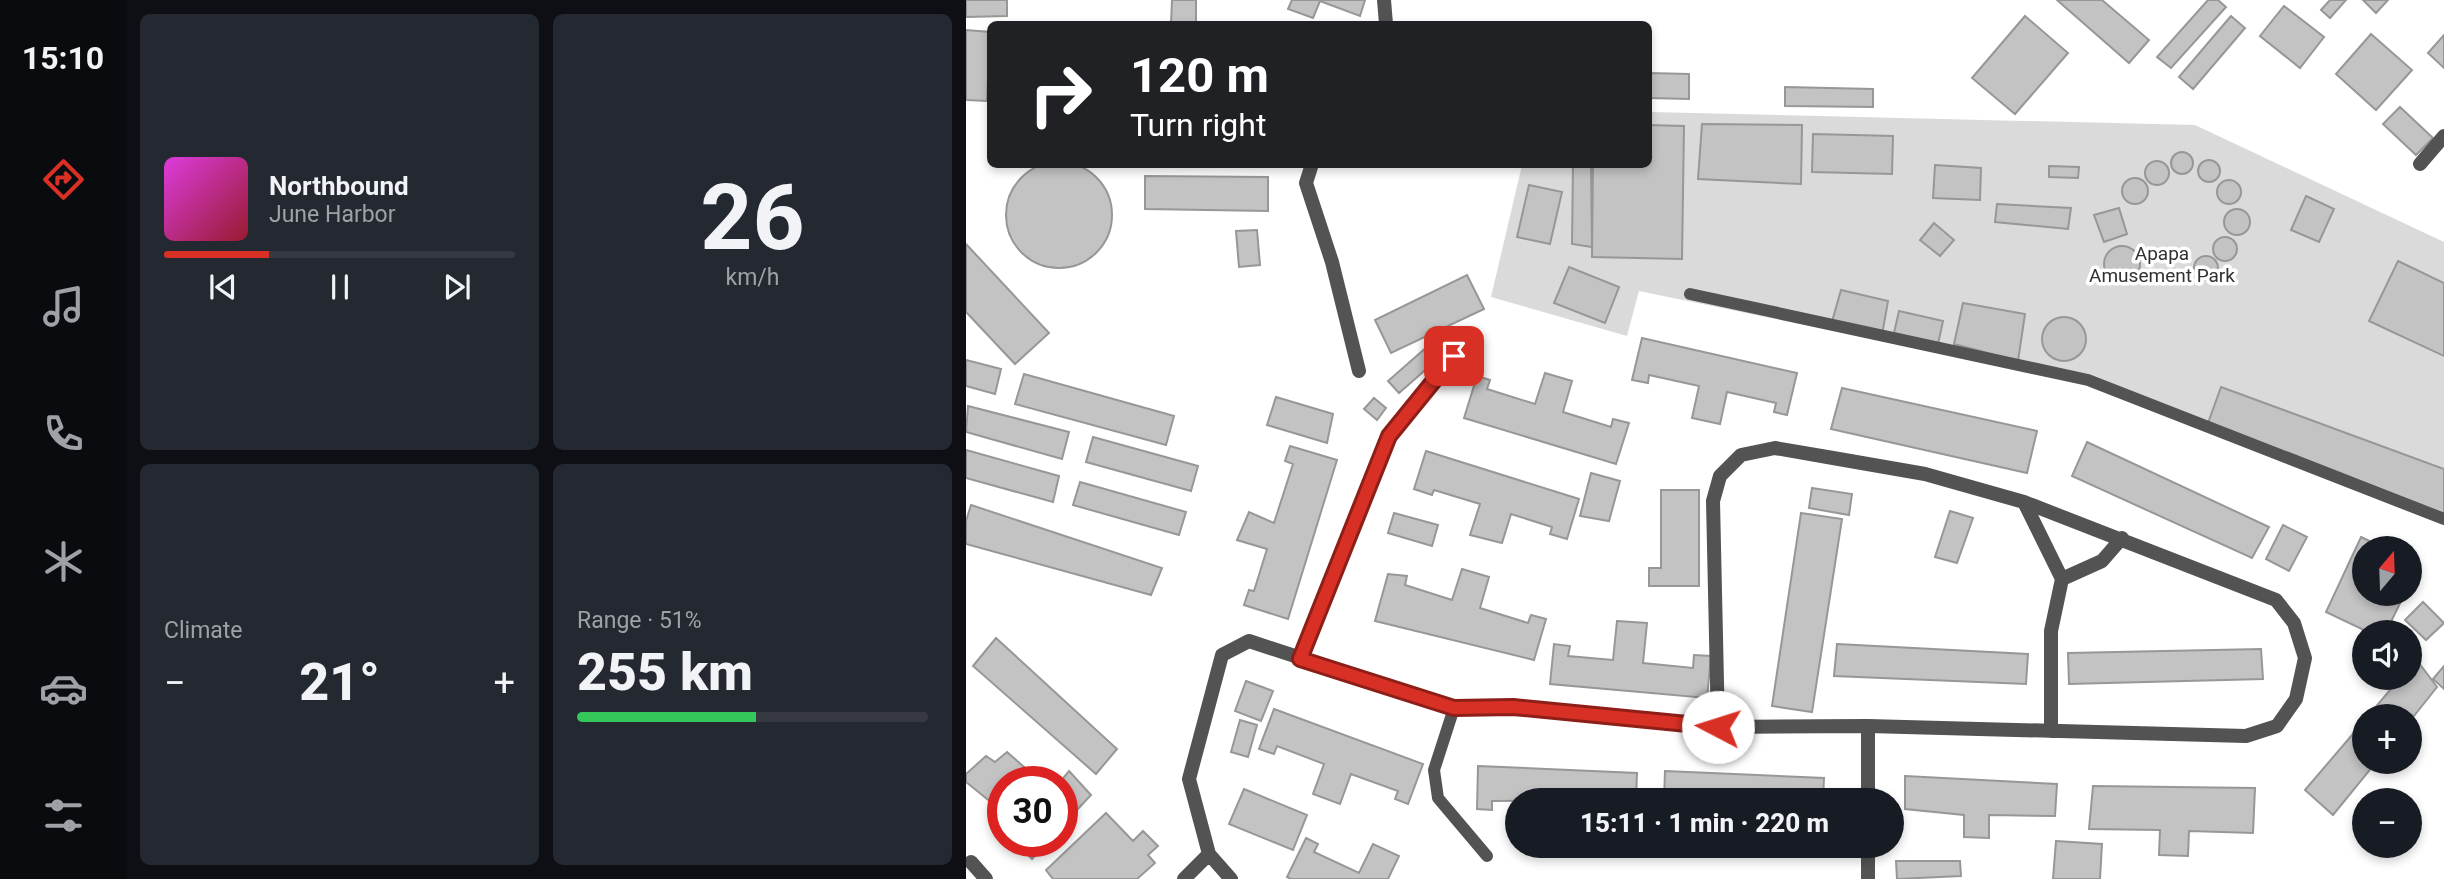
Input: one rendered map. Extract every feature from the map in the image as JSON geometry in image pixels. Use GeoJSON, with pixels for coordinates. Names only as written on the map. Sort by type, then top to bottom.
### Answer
{"type":"FeatureCollection","features":[{"type":"Feature","properties":{"kind":"street"},"geometry":{"type":"LineString","coordinates":[[1384,0],[1386,21]]}},
{"type":"Feature","properties":{"kind":"street"},"geometry":{"type":"LineString","coordinates":[[2420,164],[2444,136]]}},
{"type":"Feature","properties":{"kind":"street"},"geometry":{"type":"LineString","coordinates":[[1311,168],[1306,183],[1332,262],[1359,371]]}},
{"type":"Feature","properties":{"kind":"street"},"geometry":{"type":"LineString","coordinates":[[1300,659],[1389,436],[1470,335]]}},
{"type":"Feature","properties":{"kind":"street"},"geometry":{"type":"LineString","coordinates":[[1231,879],[1209,855],[1189,779],[1222,655],[1249,641],[1454,708],[1513,707],[1718,727],[1868,726],[2246,736],[2277,726],[2296,699],[2305,658],[2294,623],[2276,600],[2122,538],[2024,502],[1925,474],[1775,448],[1741,455],[1720,475],[1713,501],[1718,727]]}},
{"type":"Feature","properties":{"kind":"street"},"geometry":{"type":"LineString","coordinates":[[2024,502],[2062,579],[2051,631],[2051,731]]}},
{"type":"Feature","properties":{"kind":"street"},"geometry":{"type":"LineString","coordinates":[[2062,579],[2102,561],[2122,538]]}},
{"type":"Feature","properties":{"kind":"street"},"geometry":{"type":"LineString","coordinates":[[1868,726],[1868,788]]}},
{"type":"Feature","properties":{"kind":"street"},"geometry":{"type":"LineString","coordinates":[[1184,879],[1209,855]]}},
{"type":"Feature","properties":{"kind":"street"},"geometry":{"type":"LineString","coordinates":[[1868,858],[1868,879]]}},
{"type":"Feature","properties":{"kind":"street"},"geometry":{"type":"LineString","coordinates":[[971,862],[986,879]]}},
{"type":"Feature","properties":{"kind":"lane"},"geometry":{"type":"LineString","coordinates":[[1690,294],[2088,380],[2444,519]]}},
{"type":"Feature","properties":{"kind":"lane"},"geometry":{"type":"LineString","coordinates":[[1454,708],[1434,770],[1438,798],[1488,856]]}},
{"type":"Feature","properties":{"kind":"green space","name":"Apapa Amusement Park"},"geometry":{"type":"Polygon","coordinates":[[[1652,112],[2195,125],[2444,242],[2444,525],[2077,381],[1639,291],[1627,336],[1491,297],[1521,168],[1652,168],[1652,112]]]}},
{"type":"Feature","properties":{"kind":"building"},"geometry":{"type":"Polygon","coordinates":[[[966,0],[1007,0],[1007,16],[966,17],[966,0]]]}},
{"type":"Feature","properties":{"kind":"building"},"geometry":{"type":"Polygon","coordinates":[[[1172,0],[1196,0],[1196,21],[1171,21],[1172,0]]]}},
{"type":"Feature","properties":{"kind":"building"},"geometry":{"type":"Polygon","coordinates":[[[1292,0],[1365,0],[1360,16],[1320,1],[1313,18],[1288,9],[1292,0]]]}},
{"type":"Feature","properties":{"kind":"building"},"geometry":{"type":"Polygon","coordinates":[[[2057,0],[2102,0],[2149,40],[2129,63],[2057,0]]]}},
{"type":"Feature","properties":{"kind":"building"},"geometry":{"type":"Polygon","coordinates":[[[2208,0],[2218,0],[2226,7],[2171,68],[2157,57],[2208,0]]]}},
{"type":"Feature","properties":{"kind":"building"},"geometry":{"type":"Polygon","coordinates":[[[2330,0],[2346,0],[2330,18],[2321,10],[2330,0]]]}},
{"type":"Feature","properties":{"kind":"building"},"geometry":{"type":"Polygon","coordinates":[[[2363,0],[2388,0],[2376,13],[2363,0]]]}},
{"type":"Feature","properties":{"kind":"building"},"geometry":{"type":"Polygon","coordinates":[[[2284,6],[2324,37],[2300,68],[2260,36],[2284,6]]]}},
{"type":"Feature","properties":{"kind":"building"},"geometry":{"type":"Polygon","coordinates":[[[2025,16],[2068,53],[2015,114],[1972,78],[2025,16]]]}},
{"type":"Feature","properties":{"kind":"building"},"geometry":{"type":"Polygon","coordinates":[[[2231,16],[2245,28],[2193,89],[2179,77],[2231,16]]]}},
{"type":"Feature","properties":{"kind":"building"},"geometry":{"type":"Polygon","coordinates":[[[966,30],[987,32],[987,101],[966,100],[966,30]]]}},
{"type":"Feature","properties":{"kind":"building"},"geometry":{"type":"Polygon","coordinates":[[[2371,34],[2412,70],[2376,110],[2336,74],[2371,34]]]}},
{"type":"Feature","properties":{"kind":"building"},"geometry":{"type":"Polygon","coordinates":[[[2444,35],[2444,68],[2428,53],[2444,35]]]}},
{"type":"Feature","properties":{"kind":"building"},"geometry":{"type":"Polygon","coordinates":[[[1652,73],[1689,74],[1689,99],[1652,98],[1652,73]]]}},
{"type":"Feature","properties":{"kind":"building"},"geometry":{"type":"Polygon","coordinates":[[[1785,87],[1873,89],[1873,107],[1785,106],[1785,87]]]}},
{"type":"Feature","properties":{"kind":"building"},"geometry":{"type":"Polygon","coordinates":[[[2400,107],[2433,138],[2416,155],[2383,124],[2400,107]]]}},
{"type":"Feature","properties":{"kind":"building"},"geometry":{"type":"Polygon","coordinates":[[[1702,124],[1802,125],[1801,184],[1698,179],[1702,124]]]}},
{"type":"Feature","properties":{"kind":"building"},"geometry":{"type":"Polygon","coordinates":[[[1652,125],[1684,126],[1682,259],[1592,257],[1593,168],[1652,168],[1652,125]]]}},
{"type":"Feature","properties":{"kind":"building"},"geometry":{"type":"Polygon","coordinates":[[[1813,134],[1893,136],[1892,174],[1812,172],[1813,134]]]}},
{"type":"Feature","properties":{"kind":"building"},"geometry":{"type":"Polygon","coordinates":[[[2182,152],[2190,155],[2193,163],[2190,171],[2182,174],[2174,171],[2171,163],[2174,155],[2182,152]]]}},
{"type":"Feature","properties":{"kind":"building"},"geometry":{"type":"Polygon","coordinates":[[[2209,160],[2217,163],[2220,171],[2217,179],[2209,182],[2201,179],[2198,171],[2201,163],[2209,160]]]}},
{"type":"Feature","properties":{"kind":"building"},"geometry":{"type":"Polygon","coordinates":[[[2157,161],[2166,164],[2169,173],[2166,182],[2157,185],[2148,182],[2145,173],[2148,164],[2157,161]]]}},
{"type":"Feature","properties":{"kind":"building"},"geometry":{"type":"Polygon","coordinates":[[[1935,165],[1981,168],[1980,200],[1933,198],[1935,165]]]}},
{"type":"Feature","properties":{"kind":"building"},"geometry":{"type":"Polygon","coordinates":[[[2049,166],[2079,167],[2078,178],[2049,177],[2049,166]]]}},
{"type":"Feature","properties":{"kind":"building"},"geometry":{"type":"Polygon","coordinates":[[[1035,168],[1083,168],[1103,186],[1111,205],[1111,225],[1103,244],[1088,259],[1069,267],[1049,267],[1030,259],[1015,244],[1007,225],[1010,195],[1022,178],[1035,168]]]}},
{"type":"Feature","properties":{"kind":"building"},"geometry":{"type":"Polygon","coordinates":[[[1573,168],[1591,168],[1592,247],[1572,244],[1573,168]]]}},
{"type":"Feature","properties":{"kind":"building"},"geometry":{"type":"Polygon","coordinates":[[[1145,176],[1268,177],[1268,211],[1145,209],[1145,176]]]}},
{"type":"Feature","properties":{"kind":"building"},"geometry":{"type":"Polygon","coordinates":[[[2135,178],[2144,182],[2148,191],[2144,200],[2135,204],[2126,200],[2122,191],[2126,182],[2135,178]]]}},
{"type":"Feature","properties":{"kind":"building"},"geometry":{"type":"Polygon","coordinates":[[[2229,180],[2240,187],[2241,192],[2234,203],[2229,204],[2218,197],[2217,192],[2224,181],[2229,180]]]}},
{"type":"Feature","properties":{"kind":"building"},"geometry":{"type":"Polygon","coordinates":[[[1529,185],[1562,192],[1550,244],[1517,237],[1529,185]]]}},
{"type":"Feature","properties":{"kind":"building"},"geometry":{"type":"Polygon","coordinates":[[[2306,196],[2334,209],[2319,242],[2291,230],[2306,196]]]}},
{"type":"Feature","properties":{"kind":"building"},"geometry":{"type":"Polygon","coordinates":[[[1997,204],[2071,208],[2068,229],[1995,222],[1997,204]]]}},
{"type":"Feature","properties":{"kind":"building"},"geometry":{"type":"Polygon","coordinates":[[[2119,208],[2127,234],[2104,242],[2094,215],[2119,208]]]}},
{"type":"Feature","properties":{"kind":"building"},"geometry":{"type":"Polygon","coordinates":[[[2237,209],[2246,213],[2250,222],[2246,231],[2237,235],[2228,231],[2224,222],[2228,213],[2237,209]]]}},
{"type":"Feature","properties":{"kind":"building"},"geometry":{"type":"Polygon","coordinates":[[[1934,223],[1954,240],[1940,256],[1920,240],[1934,223]]]}},
{"type":"Feature","properties":{"kind":"building"},"geometry":{"type":"Polygon","coordinates":[[[1257,230],[1260,265],[1239,267],[1236,231],[1257,230]]]}},
{"type":"Feature","properties":{"kind":"building"},"geometry":{"type":"Polygon","coordinates":[[[2225,237],[2234,240],[2237,249],[2234,258],[2225,261],[2216,258],[2213,249],[2216,240],[2225,237]]]}},
{"type":"Feature","properties":{"kind":"building"},"geometry":{"type":"Polygon","coordinates":[[[966,244],[1049,333],[1015,364],[966,312],[966,244]]]}},
{"type":"Feature","properties":{"kind":"building"},"geometry":{"type":"Polygon","coordinates":[[[2122,246],[2135,251],[2140,264],[2135,277],[2122,282],[2109,277],[2104,264],[2109,251],[2122,246]]]}},
{"type":"Feature","properties":{"kind":"building"},"geometry":{"type":"Polygon","coordinates":[[[2206,256],[2215,259],[2218,268],[2215,277],[2206,280],[2197,277],[2194,268],[2197,259],[2206,256]]]}},
{"type":"Feature","properties":{"kind":"building"},"geometry":{"type":"Polygon","coordinates":[[[2398,261],[2444,283],[2444,356],[2369,321],[2398,261]]]}},
{"type":"Feature","properties":{"kind":"building"},"geometry":{"type":"Polygon","coordinates":[[[1569,267],[1619,287],[1605,323],[1554,303],[1569,267]]]}},
{"type":"Feature","properties":{"kind":"building"},"geometry":{"type":"Polygon","coordinates":[[[1467,275],[1484,309],[1391,353],[1375,320],[1467,275]]]}},
{"type":"Feature","properties":{"kind":"building"},"geometry":{"type":"Polygon","coordinates":[[[1841,290],[1888,301],[1882,335],[1831,325],[1841,290]]]}},
{"type":"Feature","properties":{"kind":"building"},"geometry":{"type":"Polygon","coordinates":[[[1963,303],[2025,314],[2018,361],[1954,344],[1963,303]]]}},
{"type":"Feature","properties":{"kind":"building"},"geometry":{"type":"Polygon","coordinates":[[[1899,311],[1943,321],[1938,344],[1894,333],[1899,311]]]}},
{"type":"Feature","properties":{"kind":"building"},"geometry":{"type":"Polygon","coordinates":[[[2064,317],[2073,318],[2080,323],[2085,330],[2085,348],[2080,355],[2073,360],[2064,361],[2055,360],[2048,355],[2043,348],[2042,339],[2043,330],[2048,323],[2055,318],[2064,317]]]}},
{"type":"Feature","properties":{"kind":"building"},"geometry":{"type":"Polygon","coordinates":[[[1642,338],[1797,373],[1787,415],[1774,412],[1776,403],[1727,392],[1720,424],[1692,418],[1699,386],[1649,375],[1648,383],[1632,380],[1642,338]]]}},
{"type":"Feature","properties":{"kind":"building"},"geometry":{"type":"Polygon","coordinates":[[[1436,339],[1447,351],[1399,393],[1388,381],[1436,339]]]}},
{"type":"Feature","properties":{"kind":"building"},"geometry":{"type":"Polygon","coordinates":[[[966,360],[1001,369],[995,394],[966,386],[966,360]]]}},
{"type":"Feature","properties":{"kind":"building"},"geometry":{"type":"Polygon","coordinates":[[[1545,373],[1572,381],[1563,412],[1611,427],[1613,419],[1629,423],[1616,464],[1464,418],[1477,376],[1490,380],[1487,389],[1535,404],[1545,373]]]}},
{"type":"Feature","properties":{"kind":"building"},"geometry":{"type":"Polygon","coordinates":[[[1024,374],[1174,416],[1166,445],[1015,404],[1024,374]]]}},
{"type":"Feature","properties":{"kind":"building"},"geometry":{"type":"Polygon","coordinates":[[[2221,387],[2444,469],[2444,514],[2207,426],[2221,387]]]}},
{"type":"Feature","properties":{"kind":"building"},"geometry":{"type":"Polygon","coordinates":[[[1842,388],[2037,431],[2027,473],[1831,429],[1842,388]]]}},
{"type":"Feature","properties":{"kind":"building"},"geometry":{"type":"Polygon","coordinates":[[[1276,397],[1333,414],[1327,443],[1267,425],[1276,397]]]}},
{"type":"Feature","properties":{"kind":"building"},"geometry":{"type":"Polygon","coordinates":[[[1374,398],[1386,408],[1377,420],[1364,409],[1374,398]]]}},
{"type":"Feature","properties":{"kind":"building"},"geometry":{"type":"Polygon","coordinates":[[[968,406],[1069,432],[1062,459],[966,432],[968,406]]]}},
{"type":"Feature","properties":{"kind":"building"},"geometry":{"type":"Polygon","coordinates":[[[1093,437],[1198,466],[1191,491],[1086,462],[1093,437]]]}},
{"type":"Feature","properties":{"kind":"building"},"geometry":{"type":"Polygon","coordinates":[[[2087,442],[2269,527],[2252,558],[2072,476],[2087,442]]]}},
{"type":"Feature","properties":{"kind":"building"},"geometry":{"type":"Polygon","coordinates":[[[1290,446],[1337,460],[1288,619],[1244,605],[1249,590],[1254,591],[1267,549],[1237,540],[1249,512],[1274,523],[1293,464],[1285,461],[1290,446]]]}},
{"type":"Feature","properties":{"kind":"building"},"geometry":{"type":"Polygon","coordinates":[[[966,450],[1059,476],[1053,502],[966,478],[966,450]]]}},
{"type":"Feature","properties":{"kind":"building"},"geometry":{"type":"Polygon","coordinates":[[[1426,451],[1579,499],[1567,539],[1550,534],[1552,527],[1511,514],[1502,543],[1470,535],[1480,504],[1434,490],[1432,495],[1414,489],[1426,451]]]}},
{"type":"Feature","properties":{"kind":"building"},"geometry":{"type":"Polygon","coordinates":[[[1591,473],[1620,481],[1609,521],[1580,516],[1591,473]]]}},
{"type":"Feature","properties":{"kind":"building"},"geometry":{"type":"Polygon","coordinates":[[[1080,482],[1186,512],[1179,535],[1073,505],[1080,482]]]}},
{"type":"Feature","properties":{"kind":"building"},"geometry":{"type":"Polygon","coordinates":[[[1812,488],[1852,494],[1849,515],[1809,508],[1812,488]]]}},
{"type":"Feature","properties":{"kind":"building"},"geometry":{"type":"Polygon","coordinates":[[[1661,490],[1699,490],[1699,586],[1649,586],[1649,568],[1661,568],[1661,490]]]}},
{"type":"Feature","properties":{"kind":"building"},"geometry":{"type":"Polygon","coordinates":[[[971,505],[1162,568],[1151,595],[966,544],[966,521],[971,505]]]}},
{"type":"Feature","properties":{"kind":"building"},"geometry":{"type":"Polygon","coordinates":[[[1950,511],[1973,518],[1957,563],[1935,557],[1950,511]]]}},
{"type":"Feature","properties":{"kind":"building"},"geometry":{"type":"Polygon","coordinates":[[[1394,513],[1438,525],[1432,546],[1388,533],[1394,513]]]}},
{"type":"Feature","properties":{"kind":"building"},"geometry":{"type":"Polygon","coordinates":[[[1801,513],[1842,519],[1812,712],[1772,706],[1801,513]]]}},
{"type":"Feature","properties":{"kind":"building"},"geometry":{"type":"Polygon","coordinates":[[[2283,525],[2307,537],[2289,571],[2266,559],[2283,525]]]}},
{"type":"Feature","properties":{"kind":"building"},"geometry":{"type":"Polygon","coordinates":[[[2352,556],[2352,606],[2399,606],[2392,620],[2352,620],[2352,624],[2326,612],[2352,556]]]}},
{"type":"Feature","properties":{"kind":"building"},"geometry":{"type":"Polygon","coordinates":[[[1462,569],[1489,577],[1480,608],[1528,623],[1531,615],[1546,619],[1534,660],[1375,621],[1388,574],[1407,576],[1405,585],[1452,600],[1462,569]]]}},
{"type":"Feature","properties":{"kind":"building"},"geometry":{"type":"Polygon","coordinates":[[[2422,603],[2444,623],[2426,640],[2422,636],[2422,620],[2405,620],[2422,606],[2422,603]]]}},
{"type":"Feature","properties":{"kind":"building"},"geometry":{"type":"Polygon","coordinates":[[[1617,621],[1647,623],[1643,663],[1693,668],[1694,655],[1711,656],[1707,698],[1550,684],[1554,644],[1570,646],[1568,656],[1613,660],[1617,621]]]}},
{"type":"Feature","properties":{"kind":"building"},"geometry":{"type":"Polygon","coordinates":[[[996,638],[1117,749],[1096,774],[973,666],[996,638]]]}},
{"type":"Feature","properties":{"kind":"building"},"geometry":{"type":"Polygon","coordinates":[[[1837,644],[2028,654],[2026,684],[1834,676],[1837,644]]]}},
{"type":"Feature","properties":{"kind":"building"},"geometry":{"type":"Polygon","coordinates":[[[2261,649],[2263,679],[2069,684],[2068,653],[2261,649]]]}},
{"type":"Feature","properties":{"kind":"building"},"geometry":{"type":"Polygon","coordinates":[[[2444,666],[2444,689],[2433,679],[2444,666]]]}},
{"type":"Feature","properties":{"kind":"building"},"geometry":{"type":"Polygon","coordinates":[[[2422,667],[2437,687],[2422,706],[2378,704],[2390,690],[2422,690],[2422,667]]]}},
{"type":"Feature","properties":{"kind":"building"},"geometry":{"type":"Polygon","coordinates":[[[1246,681],[1273,691],[1261,721],[1235,711],[1246,681]]]}},
{"type":"Feature","properties":{"kind":"building"},"geometry":{"type":"Polygon","coordinates":[[[1274,709],[1423,764],[1408,804],[1395,799],[1398,791],[1351,774],[1340,804],[1313,794],[1324,764],[1277,746],[1274,754],[1259,749],[1274,709]]]}},
{"type":"Feature","properties":{"kind":"building"},"geometry":{"type":"Polygon","coordinates":[[[1240,720],[1257,725],[1248,757],[1231,752],[1240,720]]]}},
{"type":"Feature","properties":{"kind":"building"},"geometry":{"type":"Polygon","coordinates":[[[2352,735],[2352,774],[2366,774],[2352,788],[2352,792],[2333,815],[2305,790],[2352,735]]]}},
{"type":"Feature","properties":{"kind":"building"},"geometry":{"type":"Polygon","coordinates":[[[1007,752],[1023,766],[987,766],[987,799],[966,782],[966,774],[986,756],[995,762],[1007,752]]]}},
{"type":"Feature","properties":{"kind":"building"},"geometry":{"type":"Polygon","coordinates":[[[1478,766],[1637,773],[1636,788],[1505,788],[1505,801],[1492,801],[1492,810],[1477,809],[1478,766]]]}},
{"type":"Feature","properties":{"kind":"building"},"geometry":{"type":"Polygon","coordinates":[[[1665,771],[1824,778],[1824,788],[1664,788],[1665,771]]]}},
{"type":"Feature","properties":{"kind":"building"},"geometry":{"type":"Polygon","coordinates":[[[1905,776],[2057,784],[2055,816],[1989,815],[1989,838],[1964,837],[1964,815],[1905,809],[1905,776]]]}},
{"type":"Feature","properties":{"kind":"building"},"geometry":{"type":"Polygon","coordinates":[[[1078,781],[1091,795],[1078,809],[1078,781]]]}},
{"type":"Feature","properties":{"kind":"building"},"geometry":{"type":"Polygon","coordinates":[[[2093,786],[2255,788],[2253,833],[2189,831],[2188,856],[2159,855],[2160,830],[2089,829],[2093,786]]]}},
{"type":"Feature","properties":{"kind":"building"},"geometry":{"type":"Polygon","coordinates":[[[1244,789],[1307,815],[1293,850],[1229,824],[1244,789]]]}},
{"type":"Feature","properties":{"kind":"building"},"geometry":{"type":"Polygon","coordinates":[[[1106,813],[1133,841],[1143,831],[1158,846],[1148,855],[1155,863],[1137,879],[1053,879],[1046,870],[1060,857],[1078,857],[1078,840],[1106,813]]]}},
{"type":"Feature","properties":{"kind":"building"},"geometry":{"type":"Polygon","coordinates":[[[1306,838],[1318,844],[1314,852],[1359,873],[1373,844],[1399,856],[1388,879],[1291,879],[1287,877],[1306,838]]]}},
{"type":"Feature","properties":{"kind":"building"},"geometry":{"type":"Polygon","coordinates":[[[2056,841],[2102,844],[2100,879],[2053,879],[2056,841]]]}},
{"type":"Feature","properties":{"kind":"building"},"geometry":{"type":"Polygon","coordinates":[[[1896,861],[1960,861],[1961,876],[1897,879],[1896,861]]]}},
{"type":"Feature","properties":{"kind":"route"},"geometry":{"type":"LineString","coordinates":[[1454,356],[1389,436],[1300,659],[1454,708],[1513,707],[1718,727]]}}]}
